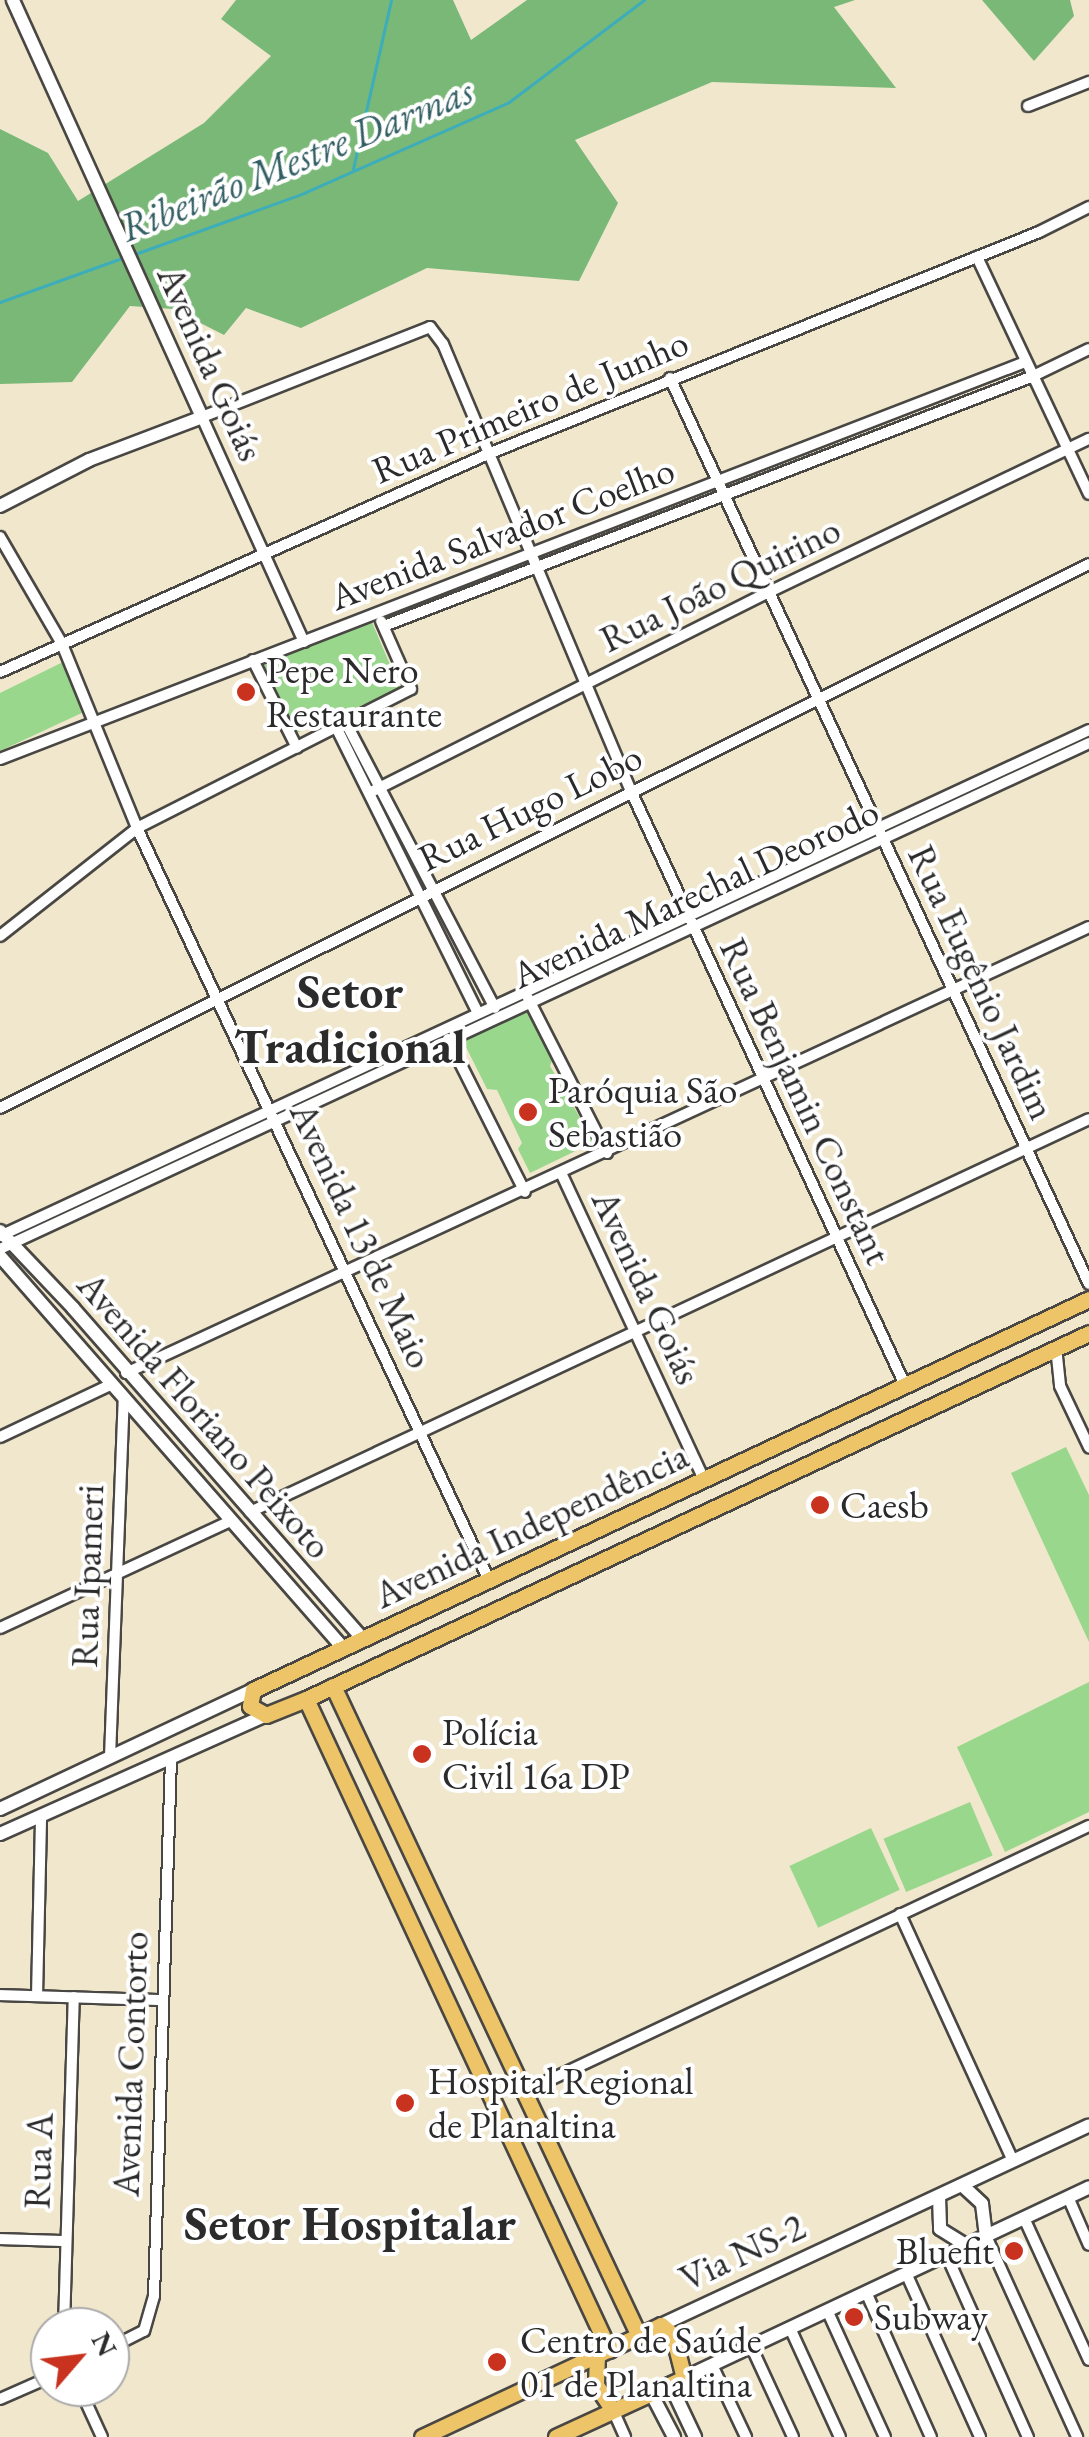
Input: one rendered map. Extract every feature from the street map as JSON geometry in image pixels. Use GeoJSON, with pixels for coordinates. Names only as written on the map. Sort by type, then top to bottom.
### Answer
{"type":"FeatureCollection","features":[{"type":"Feature","properties":{"kind":"main road","name":"Avenida Independência"},"geometry":{"type":"LineString","coordinates":[[254,1690],[1089,1300]]}},
{"type":"Feature","properties":{"kind":"main road","name":"Avenida Independência"},"geometry":{"type":"LineString","coordinates":[[266,1714],[306,1699],[1089,1333]]}},
{"type":"Feature","properties":{"kind":"main road"},"geometry":{"type":"LineString","coordinates":[[1008,1337],[1016,1367]]}},
{"type":"Feature","properties":{"kind":"main road"},"geometry":{"type":"LineString","coordinates":[[988,1346],[1001,1362],[996,1377]]}},
{"type":"Feature","properties":{"kind":"main road"},"geometry":{"type":"LineString","coordinates":[[642,1510],[646,1537]]}},
{"type":"Feature","properties":{"kind":"main road"},"geometry":{"type":"LineString","coordinates":[[606,1525],[621,1534],[620,1549]]}},
{"type":"Feature","properties":{"kind":"main road"},"geometry":{"type":"LineString","coordinates":[[428,1608],[428,1623],[441,1633]]}},
{"type":"Feature","properties":{"kind":"main road"},"geometry":{"type":"LineString","coordinates":[[395,1625],[410,1633],[406,1650]]}},
{"type":"Feature","properties":{"kind":"main road"},"geometry":{"type":"LineString","coordinates":[[333,1686],[639,2336]]}},
{"type":"Feature","properties":{"kind":"main road"},"geometry":{"type":"LineString","coordinates":[[254,1690],[250,1706],[266,1714]]}},
{"type":"Feature","properties":{"kind":"main road"},"geometry":{"type":"LineString","coordinates":[[306,1699],[544,2202],[603,2352],[596,2385],[613,2410]]}},
{"type":"Feature","properties":{"kind":"main road"},"geometry":{"type":"LineString","coordinates":[[323,1736],[351,1725]]}},
{"type":"Feature","properties":{"kind":"main road"},"geometry":{"type":"LineString","coordinates":[[364,1823],[391,1812]]}},
{"type":"Feature","properties":{"kind":"main road"},"geometry":{"type":"LineString","coordinates":[[394,1884],[419,1871]]}},
{"type":"Feature","properties":{"kind":"main road"},"geometry":{"type":"LineString","coordinates":[[450,2003],[472,1985]]}},
{"type":"Feature","properties":{"kind":"main road"},"geometry":{"type":"LineString","coordinates":[[544,2202],[563,2213],[578,2210]]}},
{"type":"Feature","properties":{"kind":"main road"},"geometry":{"type":"LineString","coordinates":[[567,2435],[677,2381],[672,2334],[660,2326]]}},
{"type":"Feature","properties":{"kind":"main road","name":"Via NS-2"},"geometry":{"type":"LineString","coordinates":[[422,2437],[660,2326]]}},
{"type":"Feature","properties":{"kind":"street","name":"Avenida Goiás"},"geometry":{"type":"LineString","coordinates":[[12,0],[304,642]]}},
{"type":"Feature","properties":{"kind":"street"},"geometry":{"type":"LineString","coordinates":[[1028,106],[1089,82]]}},
{"type":"Feature","properties":{"kind":"street","name":"Rua Primeiro de Junho"},"geometry":{"type":"LineString","coordinates":[[0,672],[488,454],[976,257],[1089,206]]}},
{"type":"Feature","properties":{"kind":"street"},"geometry":{"type":"LineString","coordinates":[[976,257],[1089,494]]}},
{"type":"Feature","properties":{"kind":"street","name":"Rua Benjamin Constant"},"geometry":{"type":"LineString","coordinates":[[202,417],[430,327],[443,344],[631,791],[905,1386]]}},
{"type":"Feature","properties":{"kind":"street","name":"Avenida Salvador Coelho"},"geometry":{"type":"LineString","coordinates":[[384,626],[1031,377],[1089,349]]}},
{"type":"Feature","properties":{"kind":"street","name":"Avenida Salvador Coelho"},"geometry":{"type":"LineString","coordinates":[[0,759],[1025,362]]}},
{"type":"Feature","properties":{"kind":"street","name":"Rua Eugênio Jardim"},"geometry":{"type":"LineString","coordinates":[[670,378],[1089,1284]]}},
{"type":"Feature","properties":{"kind":"street"},"geometry":{"type":"LineString","coordinates":[[0,506],[89,460],[202,417]]}},
{"type":"Feature","properties":{"kind":"street","name":"Rua João Quirino"},"geometry":{"type":"LineString","coordinates":[[375,790],[767,593],[1089,438]]}},
{"type":"Feature","properties":{"kind":"street","name":"Avenida 13 de Maio"},"geometry":{"type":"LineString","coordinates":[[0,537],[62,644],[136,828],[489,1580]]}},
{"type":"Feature","properties":{"kind":"street","name":"Rua Hugo Lobo"},"geometry":{"type":"LineString","coordinates":[[0,1108],[1089,564]]}},
{"type":"Feature","properties":{"kind":"street"},"geometry":{"type":"LineString","coordinates":[[0,936],[136,828],[411,689],[376,611]]}},
{"type":"Feature","properties":{"kind":"street"},"geometry":{"type":"LineString","coordinates":[[254,660],[297,748]]}},
{"type":"Feature","properties":{"kind":"street"},"geometry":{"type":"LineString","coordinates":[[342,727],[427,892],[500,1017]]}},
{"type":"Feature","properties":{"kind":"street","name":"Avenida Marechal Deorodo"},"geometry":{"type":"LineString","coordinates":[[3,1242],[693,928],[1089,730]]}},
{"type":"Feature","properties":{"kind":"street","name":"Avenida Marechal Deorodo"},"geometry":{"type":"LineString","coordinates":[[3,1242],[270,1109],[688,916],[1089,743]]}},
{"type":"Feature","properties":{"kind":"street"},"geometry":{"type":"LineString","coordinates":[[427,892],[478,1013]]}},
{"type":"Feature","properties":{"kind":"street"},"geometry":{"type":"LineString","coordinates":[[126,1373],[525,1192],[1089,927]]}},
{"type":"Feature","properties":{"kind":"street"},"geometry":{"type":"LineString","coordinates":[[524,992],[607,1154]]}},
{"type":"Feature","properties":{"kind":"street"},"geometry":{"type":"LineString","coordinates":[[443,1029],[525,1192]]}},
{"type":"Feature","properties":{"kind":"street"},"geometry":{"type":"LineString","coordinates":[[250,1512],[1089,1119]]}},
{"type":"Feature","properties":{"kind":"street","name":"Avenida Goiás"},"geometry":{"type":"LineString","coordinates":[[562,1174],[704,1480]]}},
{"type":"Feature","properties":{"kind":"street","name":"Avenida Floriano Peixoto"},"geometry":{"type":"LineString","coordinates":[[3,1242],[73,1308],[126,1373],[364,1639]]}},
{"type":"Feature","properties":{"kind":"street","name":"Avenida Floriano Peixoto"},"geometry":{"type":"LineString","coordinates":[[3,1242],[112,1384],[342,1648]]}},
{"type":"Feature","properties":{"kind":"street"},"geometry":{"type":"LineString","coordinates":[[60,1320],[72,1318],[73,1308]]}},
{"type":"Feature","properties":{"kind":"street"},"geometry":{"type":"LineString","coordinates":[[83,1346],[85,1338],[99,1338]]}},
{"type":"Feature","properties":{"kind":"street"},"geometry":{"type":"LineString","coordinates":[[1056,1346],[1060,1386],[1089,1447]]}},
{"type":"Feature","properties":{"kind":"street"},"geometry":{"type":"LineString","coordinates":[[0,1437],[112,1384]]}},
{"type":"Feature","properties":{"kind":"street","name":"Rua Ipameri"},"geometry":{"type":"LineString","coordinates":[[110,1757],[124,1398]]}},
{"type":"Feature","properties":{"kind":"street"},"geometry":{"type":"LineString","coordinates":[[170,1451],[184,1452],[184,1438]]}},
{"type":"Feature","properties":{"kind":"street"},"geometry":{"type":"LineString","coordinates":[[191,1474],[190,1460],[204,1461]]}},
{"type":"Feature","properties":{"kind":"street"},"geometry":{"type":"LineString","coordinates":[[0,1628],[231,1521]]}},
{"type":"Feature","properties":{"kind":"street"},"geometry":{"type":"LineString","coordinates":[[286,1585],[304,1573]]}},
{"type":"Feature","properties":{"kind":"street","name":"Avenida Independência"},"geometry":{"type":"LineString","coordinates":[[0,1808],[254,1690]]}},
{"type":"Feature","properties":{"kind":"street"},"geometry":{"type":"LineString","coordinates":[[222,1706],[234,1716],[234,1731]]}},
{"type":"Feature","properties":{"kind":"street","name":"Avenida Independência"},"geometry":{"type":"LineString","coordinates":[[0,1834],[266,1714]]}},
{"type":"Feature","properties":{"kind":"street","name":"Avenida Contorto"},"geometry":{"type":"LineString","coordinates":[[130,2338],[144,2331],[154,2296],[171,1760]]}},
{"type":"Feature","properties":{"kind":"street"},"geometry":{"type":"LineString","coordinates":[[93,1765],[105,1766],[110,1773],[108,1785],[102,1790]]}},
{"type":"Feature","properties":{"kind":"street"},"geometry":{"type":"LineString","coordinates":[[22,1798],[18,1815],[36,1818],[37,1996]]}},
{"type":"Feature","properties":{"kind":"street"},"geometry":{"type":"LineString","coordinates":[[522,2092],[1089,1826]]}},
{"type":"Feature","properties":{"kind":"street"},"geometry":{"type":"LineString","coordinates":[[900,1914],[1013,2162]]}},
{"type":"Feature","properties":{"kind":"street"},"geometry":{"type":"LineString","coordinates":[[0,1995],[161,2000]]}},
{"type":"Feature","properties":{"kind":"street","name":"Rua A"},"geometry":{"type":"LineString","coordinates":[[64,2307],[74,1997]]}},
{"type":"Feature","properties":{"kind":"street","name":"Via NS-2"},"geometry":{"type":"LineString","coordinates":[[660,2326],[1089,2124]]}},
{"type":"Feature","properties":{"kind":"street"},"geometry":{"type":"LineString","coordinates":[[963,2186],[982,2204],[986,2236],[1076,2437]]}},
{"type":"Feature","properties":{"kind":"street"},"geometry":{"type":"LineString","coordinates":[[695,2437],[677,2381],[1089,2187]]}},
{"type":"Feature","properties":{"kind":"street"},"geometry":{"type":"LineString","coordinates":[[939,2197],[940,2229],[966,2245]]}},
{"type":"Feature","properties":{"kind":"street"},"geometry":{"type":"LineString","coordinates":[[1068,2197],[1089,2245]]}},
{"type":"Feature","properties":{"kind":"street"},"geometry":{"type":"LineString","coordinates":[[1024,2218],[1089,2360]]}},
{"type":"Feature","properties":{"kind":"street"},"geometry":{"type":"LineString","coordinates":[[0,2239],[65,2240]]}},
{"type":"Feature","properties":{"kind":"street"},"geometry":{"type":"LineString","coordinates":[[946,2254],[1028,2437]]}},
{"type":"Feature","properties":{"kind":"street"},"geometry":{"type":"LineString","coordinates":[[906,2273],[980,2437]]}},
{"type":"Feature","properties":{"kind":"street"},"geometry":{"type":"LineString","coordinates":[[866,2292],[931,2437]]}},
{"type":"Feature","properties":{"kind":"street"},"geometry":{"type":"LineString","coordinates":[[827,2310],[885,2437]]}},
{"type":"Feature","properties":{"kind":"street"},"geometry":{"type":"LineString","coordinates":[[790,2328],[840,2437]]}},
{"type":"Feature","properties":{"kind":"street"},"geometry":{"type":"LineString","coordinates":[[751,2346],[793,2437]]}},
{"type":"Feature","properties":{"kind":"street"},"geometry":{"type":"LineString","coordinates":[[712,2365],[746,2437]]}},
{"type":"Feature","properties":{"kind":"street"},"geometry":{"type":"LineString","coordinates":[[0,2399],[30,2386]]}},
{"type":"Feature","properties":{"kind":"street"},"geometry":{"type":"LineString","coordinates":[[651,2393],[674,2437]]}},
{"type":"Feature","properties":{"kind":"street"},"geometry":{"type":"LineString","coordinates":[[88,2407],[102,2437]]}},
{"type":"Feature","properties":{"kind":"street"},"geometry":{"type":"LineString","coordinates":[[613,2410],[626,2437]]}},
{"type":"Feature","properties":{"kind":"green space"},"geometry":{"type":"Polygon","coordinates":[[[236,0],[453,0],[471,40],[527,0],[855,0],[834,7],[896,88],[712,82],[575,140],[618,203],[579,281],[427,268],[301,328],[246,308],[224,335],[173,309],[130,306],[72,382],[0,384],[0,129],[48,153],[78,201],[204,123],[271,56],[221,19],[236,0]]]}},
{"type":"Feature","properties":{"kind":"green space"},"geometry":{"type":"Polygon","coordinates":[[[982,0],[1070,0],[1074,16],[1034,61],[982,0]]]}},
{"type":"Feature","properties":{"kind":"green space"},"geometry":{"type":"Polygon","coordinates":[[[371,620],[400,689],[294,734],[264,665],[371,620]]]}},
{"type":"Feature","properties":{"kind":"green space"},"geometry":{"type":"Polygon","coordinates":[[[65,661],[86,711],[0,751],[0,693],[65,661]]]}},
{"type":"Feature","properties":{"kind":"green space"},"geometry":{"type":"Polygon","coordinates":[[[528,1009],[553,1058],[550,1066],[594,1142],[530,1173],[518,1149],[522,1143],[497,1090],[487,1089],[462,1039],[528,1009]]]}},
{"type":"Feature","properties":{"kind":"green space"},"geometry":{"type":"Polygon","coordinates":[[[1066,1447],[1089,1495],[1089,1642],[1011,1473],[1066,1447]]]}},
{"type":"Feature","properties":{"kind":"green space"},"geometry":{"type":"Polygon","coordinates":[[[1089,1682],[1089,1812],[1005,1852],[957,1747],[1089,1682]]]}},
{"type":"Feature","properties":{"kind":"green space"},"geometry":{"type":"Polygon","coordinates":[[[970,1802],[993,1855],[906,1892],[883,1839],[970,1802]]]}},
{"type":"Feature","properties":{"kind":"green space"},"geometry":{"type":"Polygon","coordinates":[[[871,1828],[900,1890],[818,1928],[789,1866],[871,1828]]]}},
{"type":"Feature","properties":{"kind":"waterway"},"geometry":{"type":"LineString","coordinates":[[353,169],[391,0]]}},
{"type":"Feature","properties":{"kind":"waterway","name":"Ribeirão Mestre Darmas"},"geometry":{"type":"LineString","coordinates":[[135,254],[304,193],[509,102],[644,0]]}},
{"type":"Feature","properties":{"kind":"waterway","name":"Ribeirão Mestre Darmas"},"geometry":{"type":"LineString","coordinates":[[0,302],[122,258]]}},
{"type":"Feature","properties":{"kind":"place","name":"Pepe Nero Restaurante"},"geometry":{"type":"Point","coordinates":[246,692]}},
{"type":"Feature","properties":{"kind":"place","name":"Paróquia São Sebastião"},"geometry":{"type":"Point","coordinates":[528,1112]}},
{"type":"Feature","properties":{"kind":"place","name":"Caesb"},"geometry":{"type":"Point","coordinates":[820,1505]}},
{"type":"Feature","properties":{"kind":"place","name":"Polícia Civil 16a DP"},"geometry":{"type":"Point","coordinates":[422,1754]}},
{"type":"Feature","properties":{"kind":"place","name":"Hospital Regional de Planaltina"},"geometry":{"type":"Point","coordinates":[405,2103]}},
{"type":"Feature","properties":{"kind":"place","name":"Bluefit"},"geometry":{"type":"Point","coordinates":[1014,2251]}},
{"type":"Feature","properties":{"kind":"place","name":"Subway"},"geometry":{"type":"Point","coordinates":[854,2317]}},
{"type":"Feature","properties":{"kind":"place","name":"Centro de Saúde 01 de Planaltina"},"geometry":{"type":"Point","coordinates":[497,2362]}},
{"type":"Feature","properties":{"kind":"district","name":"Setor Tradicional"},"geometry":{"type":"Point","coordinates":[350,1018]}},
{"type":"Feature","properties":{"kind":"district","name":"Setor Hospitalar"},"geometry":{"type":"Point","coordinates":[350,2224]}}]}
